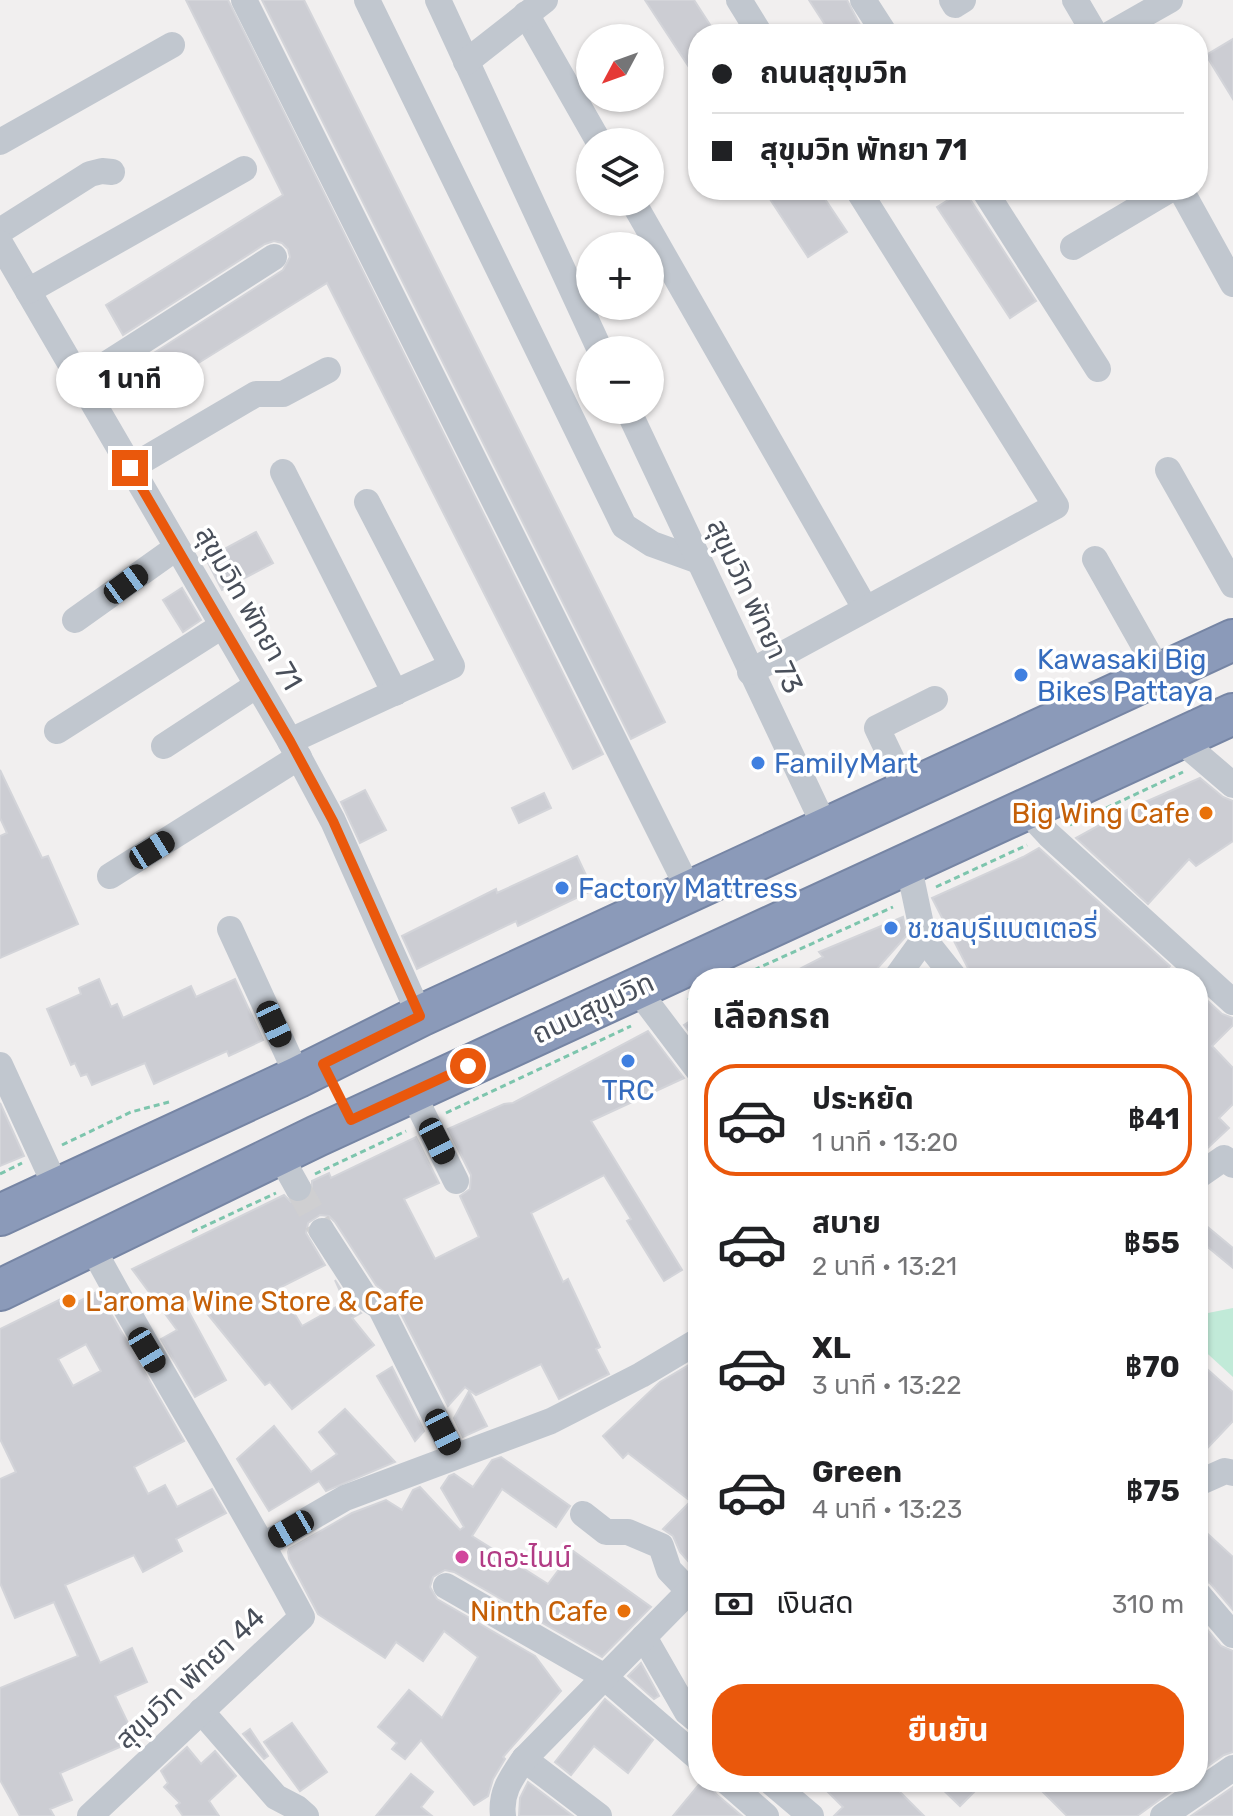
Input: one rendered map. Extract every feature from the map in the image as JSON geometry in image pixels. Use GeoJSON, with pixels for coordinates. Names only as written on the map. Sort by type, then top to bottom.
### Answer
{"type":"FeatureCollection","features":[{"type":"Feature","properties":{"kind":"highway"},"geometry":{"type":"LineString","coordinates":[[0,1215],[420,1016],[1233,640]]}},
{"type":"Feature","properties":{"kind":"highway","name":"ถนนสุขุมวิท"},"geometry":{"type":"LineString","coordinates":[[719,968],[1192,751],[1233,714]]}},
{"type":"Feature","properties":{"kind":"highway","name":"ถนนสุขุมวิท"},"geometry":{"type":"LineString","coordinates":[[0,1290],[91,1245],[291,1175],[351,1120],[420,1107],[688,982]]}},
{"type":"Feature","properties":{"kind":"highway"},"geometry":{"type":"LineString","coordinates":[[310,1070],[351,1120]]}},
{"type":"Feature","properties":{"kind":"street"},"geometry":{"type":"LineString","coordinates":[[244,0],[690,892]]}},
{"type":"Feature","properties":{"kind":"street"},"geometry":{"type":"LineString","coordinates":[[367,0],[624,526],[652,544],[699,561]]}},
{"type":"Feature","properties":{"kind":"street"},"geometry":{"type":"LineString","coordinates":[[438,0],[593,336]]}},
{"type":"Feature","properties":{"kind":"street"},"geometry":{"type":"LineString","coordinates":[[739,0],[754,24]]}},
{"type":"Feature","properties":{"kind":"street"},"geometry":{"type":"LineString","coordinates":[[863,0],[879,24]]}},
{"type":"Feature","properties":{"kind":"street"},"geometry":{"type":"LineString","coordinates":[[952,0],[955,5],[963,0]]}},
{"type":"Feature","properties":{"kind":"street"},"geometry":{"type":"LineString","coordinates":[[1075,0],[1089,24]]}},
{"type":"Feature","properties":{"kind":"street"},"geometry":{"type":"LineString","coordinates":[[1128,24],[1170,0]]}},
{"type":"Feature","properties":{"kind":"street"},"geometry":{"type":"LineString","coordinates":[[466,62],[536,7],[592,128]]}},
{"type":"Feature","properties":{"kind":"street"},"geometry":{"type":"LineString","coordinates":[[0,142],[172,45]]}},
{"type":"Feature","properties":{"kind":"street"},"geometry":{"type":"LineString","coordinates":[[16,286],[244,169]]}},
{"type":"Feature","properties":{"kind":"street"},"geometry":{"type":"LineString","coordinates":[[0,231],[90,174],[112,172]]}},
{"type":"Feature","properties":{"kind":"street"},"geometry":{"type":"LineString","coordinates":[[750,672],[1056,506],[864,200]]}},
{"type":"Feature","properties":{"kind":"street"},"geometry":{"type":"LineString","coordinates":[[990,200],[1098,369]]}},
{"type":"Feature","properties":{"kind":"street"},"geometry":{"type":"LineString","coordinates":[[1073,247],[1152,200]]}},
{"type":"Feature","properties":{"kind":"street"},"geometry":{"type":"LineString","coordinates":[[1187,200],[1233,284]]}},
{"type":"Feature","properties":{"kind":"street"},"geometry":{"type":"LineString","coordinates":[[641,216],[865,608]]}},
{"type":"Feature","properties":{"kind":"street","name":"สุขุมวิท พัทยา 71"},"geometry":{"type":"LineString","coordinates":[[0,243],[16,286],[80,381],[294,749],[333,821],[420,1016]]}},
{"type":"Feature","properties":{"kind":"street"},"geometry":{"type":"LineString","coordinates":[[80,381],[274,257]]}},
{"type":"Feature","properties":{"kind":"street"},"geometry":{"type":"LineString","coordinates":[[130,468],[256,394],[283,394],[328,370]]}},
{"type":"Feature","properties":{"kind":"street","name":"สุขุมวิท พัทยา 73"},"geometry":{"type":"LineString","coordinates":[[635,424],[826,829]]}},
{"type":"Feature","properties":{"kind":"street"},"geometry":{"type":"LineString","coordinates":[[1168,470],[1233,585]]}},
{"type":"Feature","properties":{"kind":"street"},"geometry":{"type":"LineString","coordinates":[[283,472],[395,693]]}},
{"type":"Feature","properties":{"kind":"street"},"geometry":{"type":"LineString","coordinates":[[110,876],[294,749],[395,693],[452,666],[367,502]]}},
{"type":"Feature","properties":{"kind":"street"},"geometry":{"type":"LineString","coordinates":[[75,620],[176,548]]}},
{"type":"Feature","properties":{"kind":"street"},"geometry":{"type":"LineString","coordinates":[[1095,559],[1160,674]]}},
{"type":"Feature","properties":{"kind":"street"},"geometry":{"type":"LineString","coordinates":[[57,731],[222,626]]}},
{"type":"Feature","properties":{"kind":"street"},"geometry":{"type":"LineString","coordinates":[[164,746],[257,685]]}},
{"type":"Feature","properties":{"kind":"street"},"geometry":{"type":"LineString","coordinates":[[907,791],[877,728],[935,699]]}},
{"type":"Feature","properties":{"kind":"street"},"geometry":{"type":"LineString","coordinates":[[1192,751],[1233,785]]}},
{"type":"Feature","properties":{"kind":"street"},"geometry":{"type":"LineString","coordinates":[[1037,822],[1196,968]]}},
{"type":"Feature","properties":{"kind":"street"},"geometry":{"type":"LineString","coordinates":[[912,880],[924,939],[947,968]]}},
{"type":"Feature","properties":{"kind":"street"},"geometry":{"type":"LineString","coordinates":[[230,929],[310,1070]]}},
{"type":"Feature","properties":{"kind":"street"},"geometry":{"type":"LineString","coordinates":[[903,968],[924,939]]}},
{"type":"Feature","properties":{"kind":"street"},"geometry":{"type":"LineString","coordinates":[[1208,979],[1233,1002]]}},
{"type":"Feature","properties":{"kind":"street"},"geometry":{"type":"LineString","coordinates":[[646,1001],[688,1057]]}},
{"type":"Feature","properties":{"kind":"street"},"geometry":{"type":"LineString","coordinates":[[0,1065],[57,1189]]}},
{"type":"Feature","properties":{"kind":"street"},"geometry":{"type":"LineString","coordinates":[[420,1107],[456,1181]]}},
{"type":"Feature","properties":{"kind":"street"},"geometry":{"type":"LineString","coordinates":[[1208,1169],[1224,1158],[1233,1165]]}},
{"type":"Feature","properties":{"kind":"street"},"geometry":{"type":"LineString","coordinates":[[322,1231],[364,1296],[380,1307],[455,1456]]}},
{"type":"Feature","properties":{"kind":"street","name":"สุขุมวิท พัทยา 44"},"geometry":{"type":"LineString","coordinates":[[90,1816],[302,1617],[264,1545],[147,1350],[91,1245]]}},
{"type":"Feature","properties":{"kind":"street"},"geometry":{"type":"LineString","coordinates":[[264,1545],[345,1498],[551,1421],[688,1347]]}},
{"type":"Feature","properties":{"kind":"street"},"geometry":{"type":"LineString","coordinates":[[1208,1479],[1225,1471],[1233,1473]]}},
{"type":"Feature","properties":{"kind":"street"},"geometry":{"type":"LineString","coordinates":[[583,1514],[606,1532],[628,1532],[661,1546],[669,1570],[688,1582]]}},
{"type":"Feature","properties":{"kind":"street"},"geometry":{"type":"LineString","coordinates":[[446,1586],[603,1676],[688,1749]]}},
{"type":"Feature","properties":{"kind":"street"},"geometry":{"type":"LineString","coordinates":[[503,1816],[501,1806],[506,1785],[524,1759],[688,1592]]}},
{"type":"Feature","properties":{"kind":"street"},"geometry":{"type":"LineString","coordinates":[[1208,1606],[1233,1635]]}},
{"type":"Feature","properties":{"kind":"street"},"geometry":{"type":"LineString","coordinates":[[644,1637],[688,1713]]}},
{"type":"Feature","properties":{"kind":"street"},"geometry":{"type":"LineString","coordinates":[[201,1711],[276,1797],[306,1816]]}},
{"type":"Feature","properties":{"kind":"street"},"geometry":{"type":"LineString","coordinates":[[524,1759],[599,1816]]}},
{"type":"Feature","properties":{"kind":"street"},"geometry":{"type":"LineString","coordinates":[[1208,1787],[1233,1768]]}},
{"type":"Feature","properties":{"kind":"street"},"geometry":{"type":"LineString","coordinates":[[738,1792],[766,1816]]}},
{"type":"Feature","properties":{"kind":"street"},"geometry":{"type":"LineString","coordinates":[[783,1792],[811,1816]]}},
{"type":"Feature","properties":{"kind":"street"},"geometry":{"type":"LineString","coordinates":[[1173,1813],[1201,1792]]}},
{"type":"Feature","properties":{"kind":"path"},"geometry":{"type":"LineString","coordinates":[[754,968],[912,880],[1192,751]]}},
{"type":"Feature","properties":{"kind":"path"},"geometry":{"type":"LineString","coordinates":[[180,1237],[420,1107],[646,1001],[688,996]]}},
{"type":"Feature","properties":{"kind":"green space"},"geometry":{"type":"Polygon","coordinates":[[[1233,1308],[1233,1377],[1208,1354],[1208,1313],[1233,1308]]]}},
{"type":"Feature","properties":{"kind":"building"},"geometry":{"type":"Polygon","coordinates":[[[186,0],[228,0],[603,754],[573,769],[327,283],[163,385],[146,358],[283,270],[290,257],[288,249],[274,241],[265,244],[123,335],[106,305],[283,195],[186,0]]]}},
{"type":"Feature","properties":{"kind":"building"},"geometry":{"type":"Polygon","coordinates":[[[262,0],[304,0],[665,722],[631,739],[262,0]]]}},
{"type":"Feature","properties":{"kind":"building"},"geometry":{"type":"Polygon","coordinates":[[[645,0],[694,0],[710,24],[688,24],[688,66],[664,29],[664,24],[661,24],[645,0]]]}},
{"type":"Feature","properties":{"kind":"building"},"geometry":{"type":"Polygon","coordinates":[[[809,0],[847,0],[859,24],[825,24],[809,0]]]}},
{"type":"Feature","properties":{"kind":"building"},"geometry":{"type":"Polygon","coordinates":[[[1233,39],[1233,99],[1208,58],[1208,54],[1233,39]]]}},
{"type":"Feature","properties":{"kind":"building"},"geometry":{"type":"Polygon","coordinates":[[[771,200],[826,200],[847,232],[808,257],[771,200]]]}},
{"type":"Feature","properties":{"kind":"building"},"geometry":{"type":"Polygon","coordinates":[[[948,200],[971,200],[1036,301],[1010,318],[937,207],[948,200]]]}},
{"type":"Feature","properties":{"kind":"building"},"geometry":{"type":"Polygon","coordinates":[[[256,532],[273,563],[222,590],[206,559],[256,532]]]}},
{"type":"Feature","properties":{"kind":"building"},"geometry":{"type":"Polygon","coordinates":[[[182,588],[201,620],[183,632],[163,600],[182,588]]]}},
{"type":"Feature","properties":{"kind":"building"},"geometry":{"type":"Polygon","coordinates":[[[0,770],[42,858],[48,856],[78,924],[0,958],[0,836],[7,833],[0,818],[0,770]]]}},
{"type":"Feature","properties":{"kind":"building"},"geometry":{"type":"Polygon","coordinates":[[[1200,778],[1223,797],[1233,801],[1233,841],[1196,866],[1189,859],[1148,904],[1076,838],[1127,810],[1200,778]]]}},
{"type":"Feature","properties":{"kind":"building"},"geometry":{"type":"Polygon","coordinates":[[[365,790],[386,830],[360,843],[341,802],[365,790]]]}},
{"type":"Feature","properties":{"kind":"building"},"geometry":{"type":"Polygon","coordinates":[[[544,793],[551,808],[519,823],[512,808],[544,793]]]}},
{"type":"Feature","properties":{"kind":"building"},"geometry":{"type":"Polygon","coordinates":[[[1039,848],[1170,966],[968,968],[932,898],[1039,848]]]}},
{"type":"Feature","properties":{"kind":"building"},"geometry":{"type":"Polygon","coordinates":[[[577,856],[593,890],[518,926],[516,921],[417,969],[402,936],[496,889],[497,893],[577,856]]]}},
{"type":"Feature","properties":{"kind":"building"},"geometry":{"type":"Polygon","coordinates":[[[903,917],[907,935],[878,968],[802,968],[823,957],[819,952],[903,917]]]}},
{"type":"Feature","properties":{"kind":"building"},"geometry":{"type":"Polygon","coordinates":[[[99,979],[111,1007],[117,1004],[123,1018],[191,986],[196,997],[235,979],[263,1040],[229,1056],[227,1051],[154,1084],[145,1063],[92,1085],[87,1074],[81,1076],[75,1063],[71,1065],[47,1009],[81,994],[79,988],[99,979]]]}},
{"type":"Feature","properties":{"kind":"building"},"geometry":{"type":"Polygon","coordinates":[[[1208,1001],[1222,1014],[1233,1018],[1233,1025],[1212,1046],[1233,1068],[1233,1104],[1219,1118],[1229,1128],[1208,1148],[1208,1001]]]}},
{"type":"Feature","properties":{"kind":"building"},"geometry":{"type":"Polygon","coordinates":[[[648,1031],[684,1078],[591,1121],[682,1270],[664,1281],[627,1221],[631,1219],[604,1175],[531,1213],[563,1282],[568,1279],[600,1347],[596,1349],[609,1374],[559,1399],[541,1364],[476,1395],[465,1387],[448,1406],[394,1300],[376,1285],[335,1222],[329,1216],[320,1215],[308,1223],[306,1233],[325,1265],[279,1288],[302,1326],[345,1302],[335,1280],[351,1305],[361,1313],[352,1318],[374,1345],[292,1409],[270,1382],[265,1385],[193,1296],[184,1303],[226,1380],[195,1397],[161,1339],[177,1330],[132,1269],[284,1195],[291,1202],[305,1202],[312,1195],[312,1181],[329,1173],[331,1178],[416,1137],[439,1183],[404,1199],[435,1259],[479,1237],[460,1196],[470,1189],[471,1175],[448,1129],[504,1104],[513,1103],[648,1031]]]}},
{"type":"Feature","properties":{"kind":"building"},"geometry":{"type":"Polygon","coordinates":[[[0,1103],[24,1156],[0,1166],[0,1103]]]}},
{"type":"Feature","properties":{"kind":"building"},"geometry":{"type":"Polygon","coordinates":[[[1208,1227],[1233,1248],[1233,1268],[1208,1247],[1208,1227]]]}},
{"type":"Feature","properties":{"kind":"building"},"geometry":{"type":"Polygon","coordinates":[[[98,1291],[184,1441],[134,1467],[148,1494],[165,1485],[177,1507],[212,1489],[226,1513],[176,1539],[182,1551],[143,1572],[134,1555],[65,1585],[100,1663],[132,1648],[147,1682],[115,1696],[136,1740],[60,1773],[72,1800],[50,1809],[54,1816],[20,1816],[0,1780],[0,1688],[78,1656],[54,1602],[15,1618],[0,1583],[0,1479],[16,1472],[0,1439],[0,1329],[73,1293],[78,1302],[98,1291]],[[86,1344],[58,1359],[73,1386],[101,1371],[86,1344]]]}},
{"type":"Feature","properties":{"kind":"building"},"geometry":{"type":"Polygon","coordinates":[[[688,1366],[688,1499],[628,1453],[623,1458],[603,1436],[660,1382],[688,1366]]]}},
{"type":"Feature","properties":{"kind":"building"},"geometry":{"type":"Polygon","coordinates":[[[392,1367],[424,1431],[415,1441],[377,1376],[392,1367]]]}},
{"type":"Feature","properties":{"kind":"building"},"geometry":{"type":"Polygon","coordinates":[[[1208,1370],[1233,1392],[1233,1421],[1208,1447],[1208,1370]]]}},
{"type":"Feature","properties":{"kind":"building"},"geometry":{"type":"Polygon","coordinates":[[[469,1391],[487,1426],[463,1437],[454,1418],[469,1391]]]}},
{"type":"Feature","properties":{"kind":"building"},"geometry":{"type":"Polygon","coordinates":[[[345,1409],[395,1462],[326,1491],[319,1481],[269,1511],[237,1459],[274,1426],[311,1472],[337,1454],[319,1432],[345,1409]]]}},
{"type":"Feature","properties":{"kind":"building"},"geometry":{"type":"Polygon","coordinates":[[[501,1457],[570,1506],[556,1527],[502,1489],[472,1536],[548,1584],[573,1551],[651,1607],[602,1657],[454,1572],[445,1570],[433,1577],[430,1587],[437,1599],[535,1656],[561,1691],[503,1757],[505,1759],[493,1779],[488,1796],[474,1805],[421,1740],[405,1759],[392,1749],[397,1743],[378,1727],[409,1690],[442,1718],[478,1657],[444,1631],[423,1661],[396,1642],[385,1658],[318,1614],[288,1552],[352,1513],[386,1500],[402,1510],[413,1490],[420,1487],[460,1530],[464,1527],[441,1488],[454,1474],[473,1487],[492,1460],[501,1457]]]}},
{"type":"Feature","properties":{"kind":"building"},"geometry":{"type":"Polygon","coordinates":[[[688,1504],[688,1561],[673,1536],[663,1529],[688,1504]]]}},
{"type":"Feature","properties":{"kind":"building"},"geometry":{"type":"Polygon","coordinates":[[[1208,1534],[1233,1557],[1233,1610],[1210,1583],[1208,1534]]]}},
{"type":"Feature","properties":{"kind":"building"},"geometry":{"type":"Polygon","coordinates":[[[1208,1631],[1221,1646],[1233,1651],[1233,1752],[1208,1766],[1208,1631]]]}},
{"type":"Feature","properties":{"kind":"building"},"geometry":{"type":"Polygon","coordinates":[[[641,1663],[659,1696],[654,1699],[628,1676],[641,1663]]]}},
{"type":"Feature","properties":{"kind":"building"},"geometry":{"type":"Polygon","coordinates":[[[605,1699],[653,1740],[628,1773],[594,1746],[571,1775],[555,1762],[605,1699]]]}},
{"type":"Feature","properties":{"kind":"building"},"geometry":{"type":"Polygon","coordinates":[[[292,1723],[327,1772],[300,1791],[264,1742],[292,1723]]]}},
{"type":"Feature","properties":{"kind":"building"},"geometry":{"type":"Polygon","coordinates":[[[250,1729],[268,1756],[264,1759],[243,1734],[250,1729]]]}},
{"type":"Feature","properties":{"kind":"building"},"geometry":{"type":"Polygon","coordinates":[[[187,1747],[201,1764],[215,1751],[236,1776],[209,1801],[219,1816],[183,1816],[176,1806],[180,1803],[164,1787],[168,1783],[161,1771],[187,1747]]]}},
{"type":"Feature","properties":{"kind":"building"},"geometry":{"type":"Polygon","coordinates":[[[411,1774],[433,1792],[421,1807],[432,1816],[376,1816],[411,1774]]]}},
{"type":"Feature","properties":{"kind":"building"},"geometry":{"type":"Polygon","coordinates":[[[528,1782],[573,1816],[519,1816],[520,1798],[528,1782]]]}},
{"type":"Feature","properties":{"kind":"building"},"geometry":{"type":"Polygon","coordinates":[[[1233,1787],[1233,1816],[1191,1816],[1233,1787]]]}},
{"type":"Feature","properties":{"kind":"building"},"geometry":{"type":"Polygon","coordinates":[[[693,1792],[715,1792],[742,1816],[673,1816],[693,1792]]]}},
{"type":"Feature","properties":{"kind":"building"},"geometry":{"type":"Polygon","coordinates":[[[828,1792],[900,1792],[924,1816],[834,1816],[843,1807],[828,1792]]]}},
{"type":"Feature","properties":{"kind":"building"},"geometry":{"type":"Polygon","coordinates":[[[945,1792],[974,1792],[960,1806],[945,1792]]]}},
{"type":"Feature","properties":{"kind":"building"},"geometry":{"type":"Polygon","coordinates":[[[1043,1792],[1170,1792],[1137,1816],[1067,1816],[1043,1792]]]}},
{"type":"Feature","properties":{"kind":"tunnel"},"geometry":{"type":"LineString","coordinates":[[298,1188],[322,1231]]}},
{"type":"Feature","properties":{"kind":"place","name":"Kawasaki Big Bikes Pattaya"},"geometry":{"type":"Point","coordinates":[1021,675]}},
{"type":"Feature","properties":{"kind":"place","name":"FamilyMart"},"geometry":{"type":"Point","coordinates":[758,763]}},
{"type":"Feature","properties":{"kind":"place","name":"Big Wing Cafe"},"geometry":{"type":"Point","coordinates":[1206,813]}},
{"type":"Feature","properties":{"kind":"place","name":"Factory Mattress"},"geometry":{"type":"Point","coordinates":[562,888]}},
{"type":"Feature","properties":{"kind":"place","name":"ช.ชลบุรีแบตเตอรี่"},"geometry":{"type":"Point","coordinates":[891,928]}},
{"type":"Feature","properties":{"kind":"place","name":"TRC"},"geometry":{"type":"Point","coordinates":[628,1061]}},
{"type":"Feature","properties":{"kind":"place","name":"L'aroma Wine Store & Cafe"},"geometry":{"type":"Point","coordinates":[69,1301]}},
{"type":"Feature","properties":{"kind":"place","name":"เดอะไนน์"},"geometry":{"type":"Point","coordinates":[462,1557]}},
{"type":"Feature","properties":{"kind":"place","name":"Ninth Cafe"},"geometry":{"type":"Point","coordinates":[624,1611]}},
{"type":"Feature","properties":{"kind":"route"},"geometry":{"type":"LineString","coordinates":[[130,468],[290,741],[333,821],[420,1016],[323,1064],[351,1120],[468,1066]]}}]}
